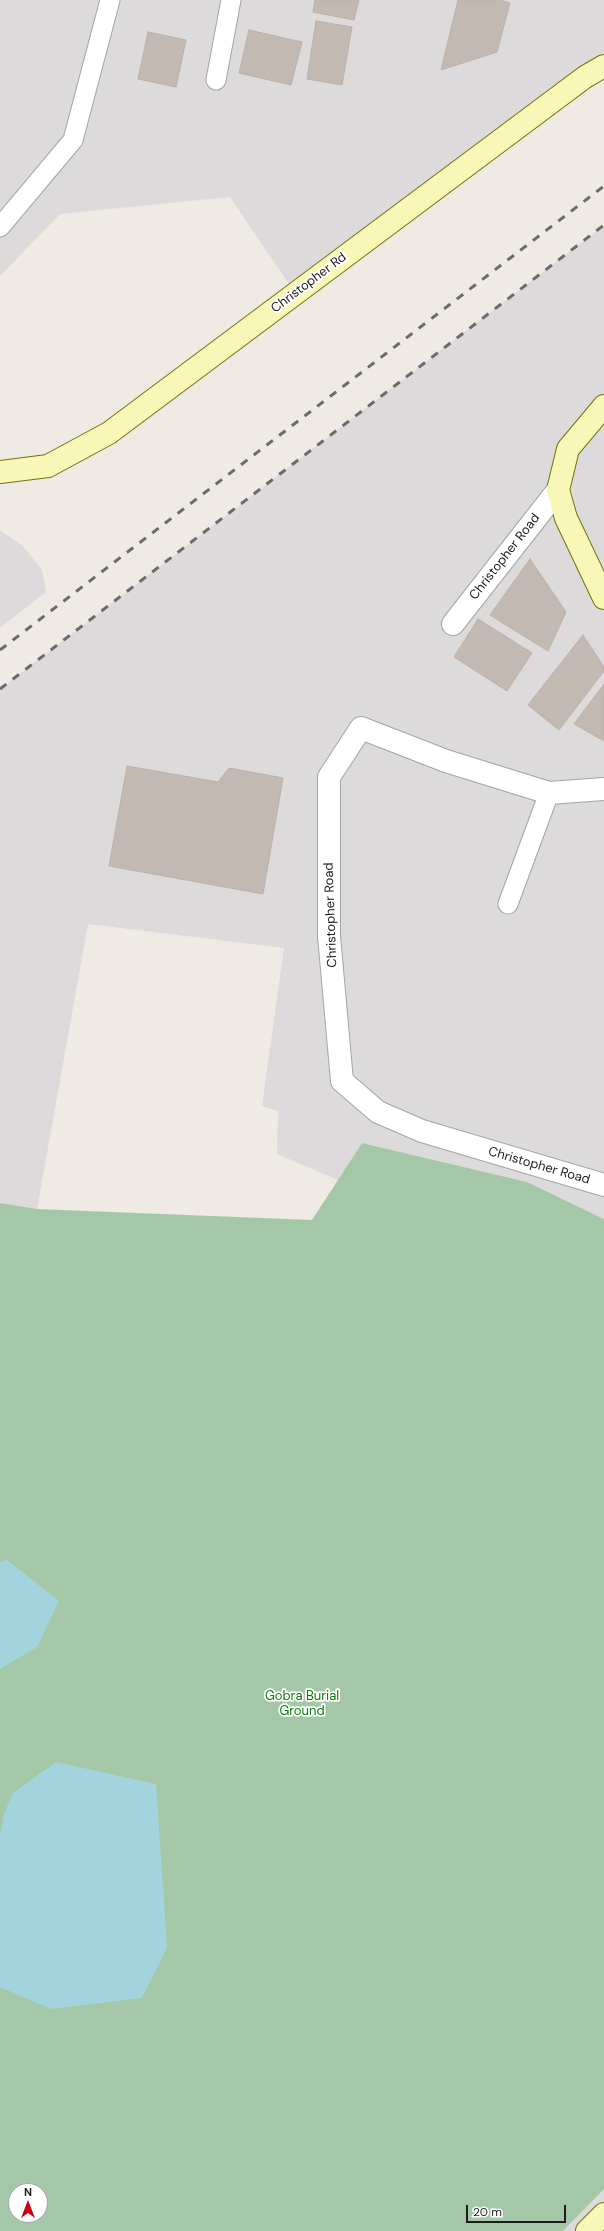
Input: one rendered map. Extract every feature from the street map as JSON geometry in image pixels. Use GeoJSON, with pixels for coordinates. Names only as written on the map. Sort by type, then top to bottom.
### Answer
{"type":"FeatureCollection","features":[{"type":"Feature","properties":{"kind":"street","name":"Christopher Rd"},"geometry":{"type":"LineString","coordinates":[[0,472],[48,466],[109,433],[579,82],[604,66]]}},
{"type":"Feature","properties":{"kind":"street","name":"Christopher Road"},"geometry":{"type":"LineString","coordinates":[[453,624],[558,490],[568,449],[604,406]]}},
{"type":"Feature","properties":{"kind":"street","name":"Christopher Road"},"geometry":{"type":"LineString","coordinates":[[558,490],[566,518],[604,598]]}},
{"type":"Feature","properties":{"kind":"street","name":"Christopher Road"},"geometry":{"type":"LineString","coordinates":[[604,789],[549,793],[446,761],[361,728],[329,777],[329,936],[342,1082],[378,1112],[422,1131],[604,1185]]}},
{"type":"Feature","properties":{"kind":"street"},"geometry":{"type":"LineString","coordinates":[[587,2231],[604,2214]]}},
{"type":"Feature","properties":{"kind":"lane"},"geometry":{"type":"LineString","coordinates":[[0,227],[73,140],[110,0]]}},
{"type":"Feature","properties":{"kind":"lane"},"geometry":{"type":"LineString","coordinates":[[216,80],[231,0]]}},
{"type":"Feature","properties":{"kind":"lane"},"geometry":{"type":"LineString","coordinates":[[508,904],[549,793]]}},
{"type":"Feature","properties":{"kind":"shaded area"},"geometry":{"type":"Polygon","coordinates":[[[0,0],[604,0],[604,52],[293,290],[230,197],[60,214],[0,276],[0,0]]]}},
{"type":"Feature","properties":{"kind":"shaded area"},"geometry":{"type":"Polygon","coordinates":[[[604,225],[604,1219],[527,1182],[362,1143],[338,1180],[277,1154],[278,1111],[262,1106],[284,948],[88,924],[37,1209],[0,1203],[0,689],[604,225]]]}},
{"type":"Feature","properties":{"kind":"shaded area"},"geometry":{"type":"Polygon","coordinates":[[[0,530],[23,546],[42,570],[46,592],[0,628],[0,530]]]}},
{"type":"Feature","properties":{"kind":"shaded area"},"geometry":{"type":"Polygon","coordinates":[[[604,2189],[604,2231],[563,2231],[604,2189]]]}},
{"type":"Feature","properties":{"kind":"green space","name":"Gobra Burial Ground"},"geometry":{"type":"Polygon","coordinates":[[[362,1143],[527,1182],[604,1219],[604,2189],[563,2231],[0,2231],[0,1203],[37,1209],[312,1220],[362,1143]]]}},
{"type":"Feature","properties":{"kind":"water"},"geometry":{"type":"Polygon","coordinates":[[[7,1560],[59,1601],[37,1647],[0,1669],[0,1562],[7,1560]]]}},
{"type":"Feature","properties":{"kind":"water"},"geometry":{"type":"Polygon","coordinates":[[[56,1762],[156,1784],[167,1948],[142,1998],[51,2009],[0,1987],[0,1836],[4,1814],[13,1793],[56,1762]]]}},
{"type":"Feature","properties":{"kind":"building"},"geometry":{"type":"Polygon","coordinates":[[[315,0],[359,0],[354,20],[313,12],[315,0]]]}},
{"type":"Feature","properties":{"kind":"building"},"geometry":{"type":"Polygon","coordinates":[[[458,0],[500,0],[510,3],[497,52],[441,70],[458,0]]]}},
{"type":"Feature","properties":{"kind":"building"},"geometry":{"type":"Polygon","coordinates":[[[316,21],[352,27],[342,85],[307,79],[316,21]]]}},
{"type":"Feature","properties":{"kind":"building"},"geometry":{"type":"Polygon","coordinates":[[[249,30],[302,42],[291,85],[239,73],[249,30]]]}},
{"type":"Feature","properties":{"kind":"building"},"geometry":{"type":"Polygon","coordinates":[[[148,32],[186,40],[176,87],[138,79],[148,32]]]}},
{"type":"Feature","properties":{"kind":"building"},"geometry":{"type":"Polygon","coordinates":[[[530,559],[566,612],[548,651],[490,615],[530,559]]]}},
{"type":"Feature","properties":{"kind":"building"},"geometry":{"type":"Polygon","coordinates":[[[478,619],[532,653],[507,691],[454,657],[478,619]]]}},
{"type":"Feature","properties":{"kind":"building"},"geometry":{"type":"Polygon","coordinates":[[[583,635],[604,667],[604,671],[559,730],[528,705],[583,635]]]}},
{"type":"Feature","properties":{"kind":"building"},"geometry":{"type":"Polygon","coordinates":[[[604,684],[604,741],[574,724],[604,684]]]}},
{"type":"Feature","properties":{"kind":"building"},"geometry":{"type":"Polygon","coordinates":[[[127,766],[218,782],[229,768],[283,778],[263,894],[109,866],[127,766]]]}},
{"type":"Feature","properties":{"kind":"railway"},"geometry":{"type":"LineString","coordinates":[[0,650],[604,186]]}},
{"type":"Feature","properties":{"kind":"railway"},"geometry":{"type":"LineString","coordinates":[[0,689],[604,225]]}}]}
